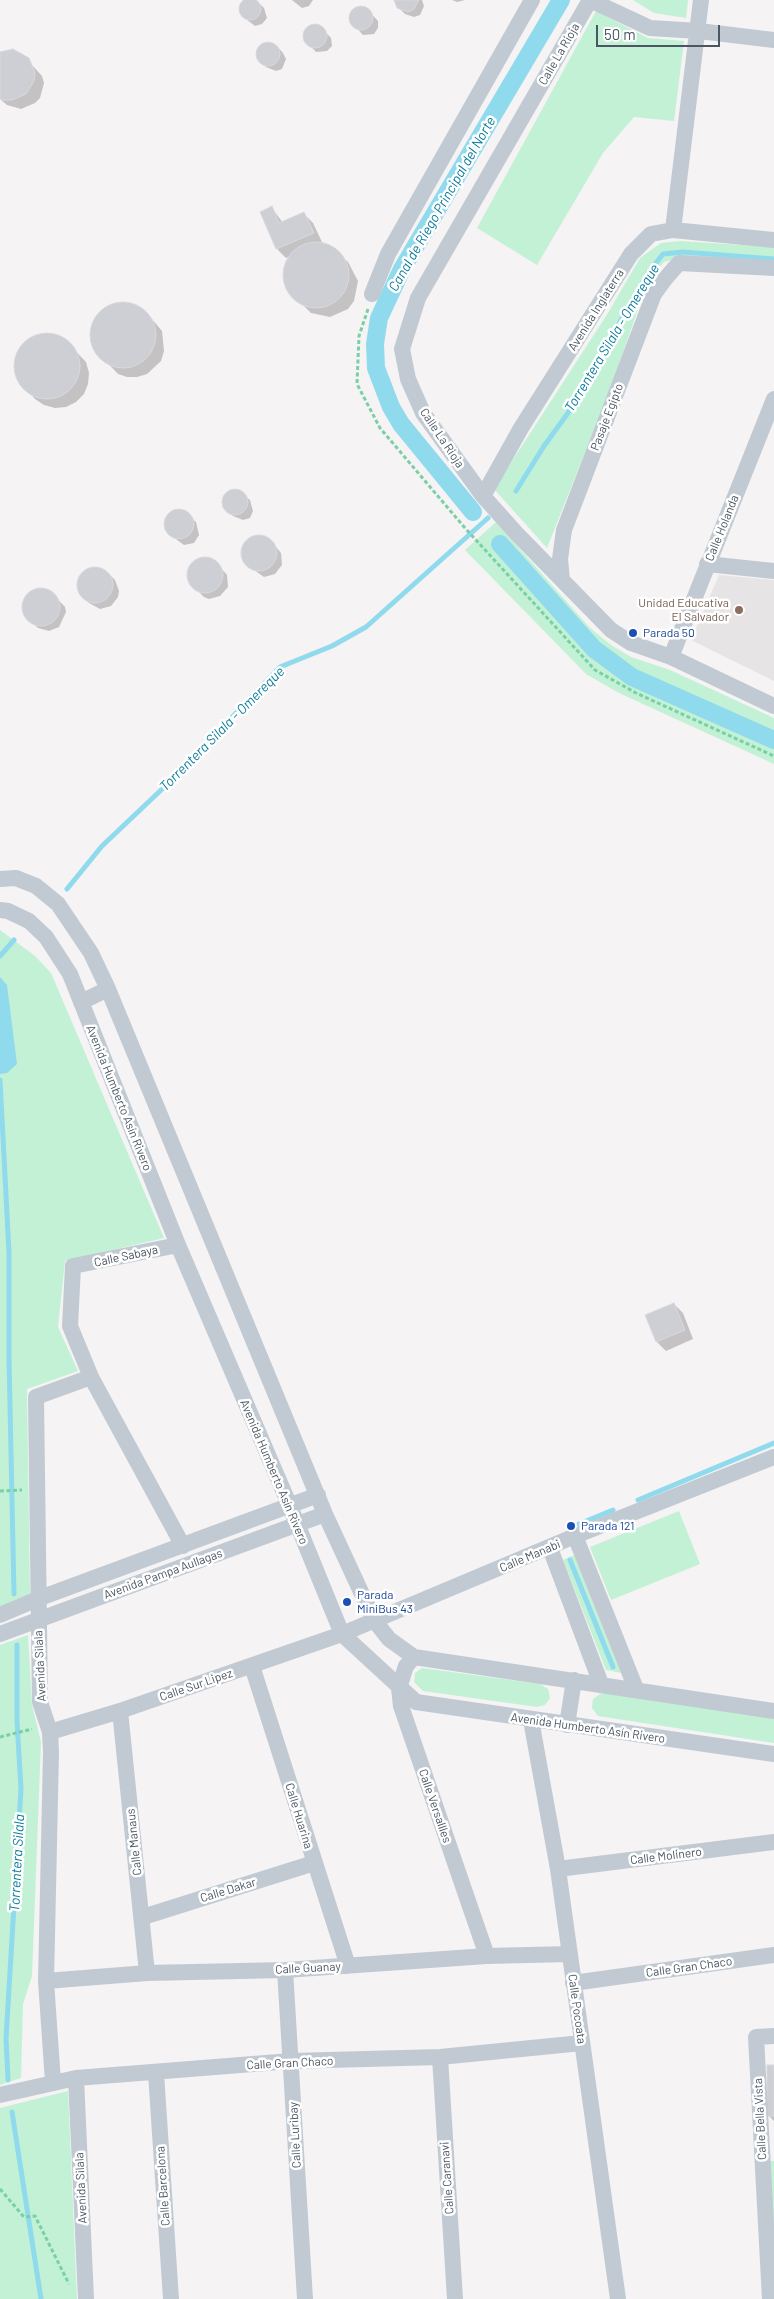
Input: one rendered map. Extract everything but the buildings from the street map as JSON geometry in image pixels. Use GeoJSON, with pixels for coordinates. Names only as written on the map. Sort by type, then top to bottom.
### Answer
{"type":"FeatureCollection","features":[{"type":"Feature","properties":{"kind":"street"},"geometry":{"type":"LineString","coordinates":[[372,294],[388,254],[532,0]]}},
{"type":"Feature","properties":{"kind":"street"},"geometry":{"type":"LineString","coordinates":[[590,0],[650,28],[699,31],[774,40]]}},
{"type":"Feature","properties":{"kind":"street","name":"Calle La Rioja"},"geometry":{"type":"LineString","coordinates":[[590,0],[418,298],[402,350],[408,379],[423,413],[483,496],[611,630],[631,643],[670,657],[774,706]]}},
{"type":"Feature","properties":{"kind":"street"},"geometry":{"type":"LineString","coordinates":[[672,230],[699,31],[701,0]]}},
{"type":"Feature","properties":{"kind":"street","name":"Avenida Inglaterra"},"geometry":{"type":"LineString","coordinates":[[483,496],[521,428],[630,254],[651,234],[672,230],[774,240]]}},
{"type":"Feature","properties":{"kind":"street","name":"Pasaje Egipto"},"geometry":{"type":"LineString","coordinates":[[562,580],[560,558],[564,530],[654,294],[679,263],[774,268]]}},
{"type":"Feature","properties":{"kind":"street","name":"Calle Holanda"},"geometry":{"type":"LineString","coordinates":[[670,657],[774,399]]}},
{"type":"Feature","properties":{"kind":"street"},"geometry":{"type":"LineString","coordinates":[[707,564],[774,571]]}},
{"type":"Feature","properties":{"kind":"street"},"geometry":{"type":"LineString","coordinates":[[0,879],[16,878],[36,886],[58,904],[91,954],[108,989],[325,1514],[374,1620],[389,1640],[414,1657],[774,1711]]}},
{"type":"Feature","properties":{"kind":"street","name":"Avenida Humberto Asín Rivero"},"geometry":{"type":"LineString","coordinates":[[0,910],[8,911],[29,921],[46,937],[70,974],[178,1245],[289,1504],[342,1634],[416,1702],[774,1754]]}},
{"type":"Feature","properties":{"kind":"street"},"geometry":{"type":"LineString","coordinates":[[81,1002],[108,989]]}},
{"type":"Feature","properties":{"kind":"street","name":"Calle Sabaya"},"geometry":{"type":"LineString","coordinates":[[91,1377],[70,1326],[73,1266],[178,1245]]}},
{"type":"Feature","properties":{"kind":"street"},"geometry":{"type":"LineString","coordinates":[[91,1377],[183,1546]]}},
{"type":"Feature","properties":{"kind":"street","name":"Avenida Silala"},"geometry":{"type":"LineString","coordinates":[[53,2082],[46,1981],[51,1752],[50,1732],[40,1702],[36,1397],[91,1377]]}},
{"type":"Feature","properties":{"kind":"street","name":"Calle Manabi"},"geometry":{"type":"LineString","coordinates":[[342,1634],[575,1536],[774,1457]]}},
{"type":"Feature","properties":{"kind":"street","name":"Avenida Pampa Aullagas"},"geometry":{"type":"LineString","coordinates":[[0,1615],[40,1598],[183,1546],[289,1504],[318,1496]]}},
{"type":"Feature","properties":{"kind":"street","name":"Avenida Pampa Aullagas"},"geometry":{"type":"LineString","coordinates":[[0,1634],[297,1526],[325,1514]]}},
{"type":"Feature","properties":{"kind":"street"},"geometry":{"type":"LineString","coordinates":[[575,1536],[636,1689]]}},
{"type":"Feature","properties":{"kind":"street"},"geometry":{"type":"LineString","coordinates":[[550,1548],[601,1684]]}},
{"type":"Feature","properties":{"kind":"street","name":"Calle Sur Lipez"},"geometry":{"type":"LineString","coordinates":[[50,1732],[120,1711],[342,1634]]}},
{"type":"Feature","properties":{"kind":"street","name":"Calle Versallles"},"geometry":{"type":"LineString","coordinates":[[414,1657],[406,1666],[399,1688],[400,1706],[487,1956]]}},
{"type":"Feature","properties":{"kind":"street","name":"Calle Huarina"},"geometry":{"type":"LineString","coordinates":[[252,1666],[348,1966]]}},
{"type":"Feature","properties":{"kind":"street"},"geometry":{"type":"LineString","coordinates":[[567,1725],[574,1680]]}},
{"type":"Feature","properties":{"kind":"street","name":"Calle Manaus"},"geometry":{"type":"LineString","coordinates":[[120,1711],[143,1917],[147,1973]]}},
{"type":"Feature","properties":{"kind":"street","name":"Calle Pocoata"},"geometry":{"type":"LineString","coordinates":[[531,1720],[558,1869],[618,2299]]}},
{"type":"Feature","properties":{"kind":"street","name":"Calle Molinero"},"geometry":{"type":"LineString","coordinates":[[558,1869],[774,1842]]}},
{"type":"Feature","properties":{"kind":"street","name":"Calle Dakar"},"geometry":{"type":"LineString","coordinates":[[143,1917],[314,1863]]}},
{"type":"Feature","properties":{"kind":"street","name":"Calle Guanay"},"geometry":{"type":"LineString","coordinates":[[46,1981],[147,1973],[285,1970],[487,1956],[570,1954]]}},
{"type":"Feature","properties":{"kind":"street","name":"Calle Gran Chaco"},"geometry":{"type":"LineString","coordinates":[[573,1983],[774,1955]]}},
{"type":"Feature","properties":{"kind":"street","name":"Calle Luribay"},"geometry":{"type":"LineString","coordinates":[[285,1970],[305,2299]]}},
{"type":"Feature","properties":{"kind":"street","name":"Calle Bella Vista"},"geometry":{"type":"LineString","coordinates":[[770,2299],[770,2249],[756,2037],[774,2036]]}},
{"type":"Feature","properties":{"kind":"street","name":"Calle Gran Chaco"},"geometry":{"type":"LineString","coordinates":[[0,2095],[76,2078],[291,2061],[440,2057],[582,2043]]}},
{"type":"Feature","properties":{"kind":"street","name":"Calle Caranavi"},"geometry":{"type":"LineString","coordinates":[[440,2057],[455,2299]]}},
{"type":"Feature","properties":{"kind":"street","name":"Calle Barcelona"},"geometry":{"type":"LineString","coordinates":[[156,2072],[171,2299]]}},
{"type":"Feature","properties":{"kind":"street","name":"Avenida Silala"},"geometry":{"type":"LineString","coordinates":[[76,2078],[85,2292]]}},
{"type":"Feature","properties":{"kind":"path"},"geometry":{"type":"LineString","coordinates":[[2,1491],[20,1490]]}},
{"type":"Feature","properties":{"kind":"path"},"geometry":{"type":"LineString","coordinates":[[0,1737],[24,1731]]}},
{"type":"Feature","properties":{"kind":"path"},"geometry":{"type":"LineString","coordinates":[[0,2189],[24,2217],[35,2216],[72,2287],[85,2292]]}},
{"type":"Feature","properties":{"kind":"shaded area","name":"Unidad Educativa El Salvador"},"geometry":{"type":"Polygon","coordinates":[[[719,575],[774,580],[774,681],[691,640],[719,575]]]}},
{"type":"Feature","properties":{"kind":"green space"},"geometry":{"type":"Polygon","coordinates":[[[633,0],[688,0],[686,18],[654,13],[633,0]]]}},
{"type":"Feature","properties":{"kind":"green space"},"geometry":{"type":"Polygon","coordinates":[[[596,11],[648,38],[684,41],[674,121],[634,117],[603,153],[537,265],[477,228],[596,11]]]}},
{"type":"Feature","properties":{"kind":"green space"},"geometry":{"type":"Polygon","coordinates":[[[680,241],[774,247],[774,265],[679,258],[664,262],[648,280],[614,379],[547,548],[494,489],[608,313],[640,258],[661,243],[680,241]]]}},
{"type":"Feature","properties":{"kind":"green space"},"geometry":{"type":"Polygon","coordinates":[[[496,522],[590,628],[611,645],[631,657],[670,670],[774,718],[774,764],[619,693],[586,674],[465,550],[496,522]]]}},
{"type":"Feature","properties":{"kind":"green space"},"geometry":{"type":"Polygon","coordinates":[[[0,930],[35,956],[51,973],[164,1238],[65,1261],[58,1327],[78,1371],[27,1389],[30,1594],[0,1607],[0,930]]]}},
{"type":"Feature","properties":{"kind":"green space"},"geometry":{"type":"Polygon","coordinates":[[[679,1511],[700,1564],[611,1600],[590,1547],[679,1511]]]}},
{"type":"Feature","properties":{"kind":"green space"},"geometry":{"type":"Polygon","coordinates":[[[574,1555],[621,1673],[606,1670],[563,1560],[574,1555]]]}},
{"type":"Feature","properties":{"kind":"green space"},"geometry":{"type":"Polygon","coordinates":[[[28,1635],[32,1705],[41,1742],[32,1976],[23,2004],[21,2078],[0,2085],[0,1645],[28,1635]]]}},
{"type":"Feature","properties":{"kind":"green space"},"geometry":{"type":"Polygon","coordinates":[[[422,1668],[540,1684],[548,1689],[550,1698],[545,1705],[537,1707],[423,1691],[414,1682],[415,1673],[422,1668]]]}},
{"type":"Feature","properties":{"kind":"green space"},"geometry":{"type":"Polygon","coordinates":[[[605,1693],[774,1718],[774,1743],[598,1716],[592,1708],[593,1699],[605,1693]]]}},
{"type":"Feature","properties":{"kind":"green space"},"geometry":{"type":"Polygon","coordinates":[[[68,2091],[77,2299],[0,2299],[0,2108],[68,2091]]]}},
{"type":"Feature","properties":{"kind":"green space"},"geometry":{"type":"Polygon","coordinates":[[[768,2161],[774,2161],[774,2231],[768,2161]]]}},
{"type":"Feature","properties":{"kind":"water"},"geometry":{"type":"Polygon","coordinates":[[[0,977],[7,985],[17,1064],[7,1073],[0,1074],[0,977]]]}},
{"type":"Feature","properties":{"kind":"waterway","name":"Canal de Riego Principal del Norte"},"geometry":{"type":"LineString","coordinates":[[473,512],[401,424],[391,407],[376,368],[375,344],[379,318],[402,269],[561,0]]}},
{"type":"Feature","properties":{"kind":"waterway","name":"Torrentera Silala - Omereque"},"geometry":{"type":"LineString","coordinates":[[516,491],[544,446],[568,413],[648,273],[663,254],[683,252],[774,259]]}},
{"type":"Feature","properties":{"kind":"waterway","name":"Torrentera Silala - Omereque"},"geometry":{"type":"LineString","coordinates":[[67,889],[102,846],[178,774],[280,667],[332,646],[366,627],[488,518]]}},
{"type":"Feature","properties":{"kind":"waterway","name":"Canal de Riego Principal del Norte"},"geometry":{"type":"LineString","coordinates":[[500,544],[594,649],[632,677],[774,740]]}},
{"type":"Feature","properties":{"kind":"waterway","name":"Torrentera Silala - Omereque"},"geometry":{"type":"LineString","coordinates":[[0,956],[14,940]]}},
{"type":"Feature","properties":{"kind":"waterway","name":"Torrentera Silala"},"geometry":{"type":"LineString","coordinates":[[0,1080],[9,1253],[9,1358],[14,1594]]}},
{"type":"Feature","properties":{"kind":"waterway"},"geometry":{"type":"LineString","coordinates":[[638,1500],[774,1443]]}},
{"type":"Feature","properties":{"kind":"waterway"},"geometry":{"type":"LineString","coordinates":[[579,1524],[613,1510]]}},
{"type":"Feature","properties":{"kind":"waterway"},"geometry":{"type":"LineString","coordinates":[[570,1560],[613,1667]]}},
{"type":"Feature","properties":{"kind":"waterway","name":"Torrentera Silala"},"geometry":{"type":"LineString","coordinates":[[8,2080],[6,2038],[21,1789],[17,1721],[17,1645]]}},
{"type":"Feature","properties":{"kind":"waterway","name":"Torrentera Silala"},"geometry":{"type":"LineString","coordinates":[[12,2112],[41,2299]]}},
{"type":"Feature","properties":{"kind":"place","name":"Unidad Educativa El Salvador"},"geometry":{"type":"Point","coordinates":[739,610]}},
{"type":"Feature","properties":{"kind":"place","name":"Parada 50"},"geometry":{"type":"Point","coordinates":[633,633]}},
{"type":"Feature","properties":{"kind":"place","name":"Parada 121"},"geometry":{"type":"Point","coordinates":[571,1526]}},
{"type":"Feature","properties":{"kind":"place","name":"Parada MiniBus 43"},"geometry":{"type":"Point","coordinates":[347,1602]}}]}
